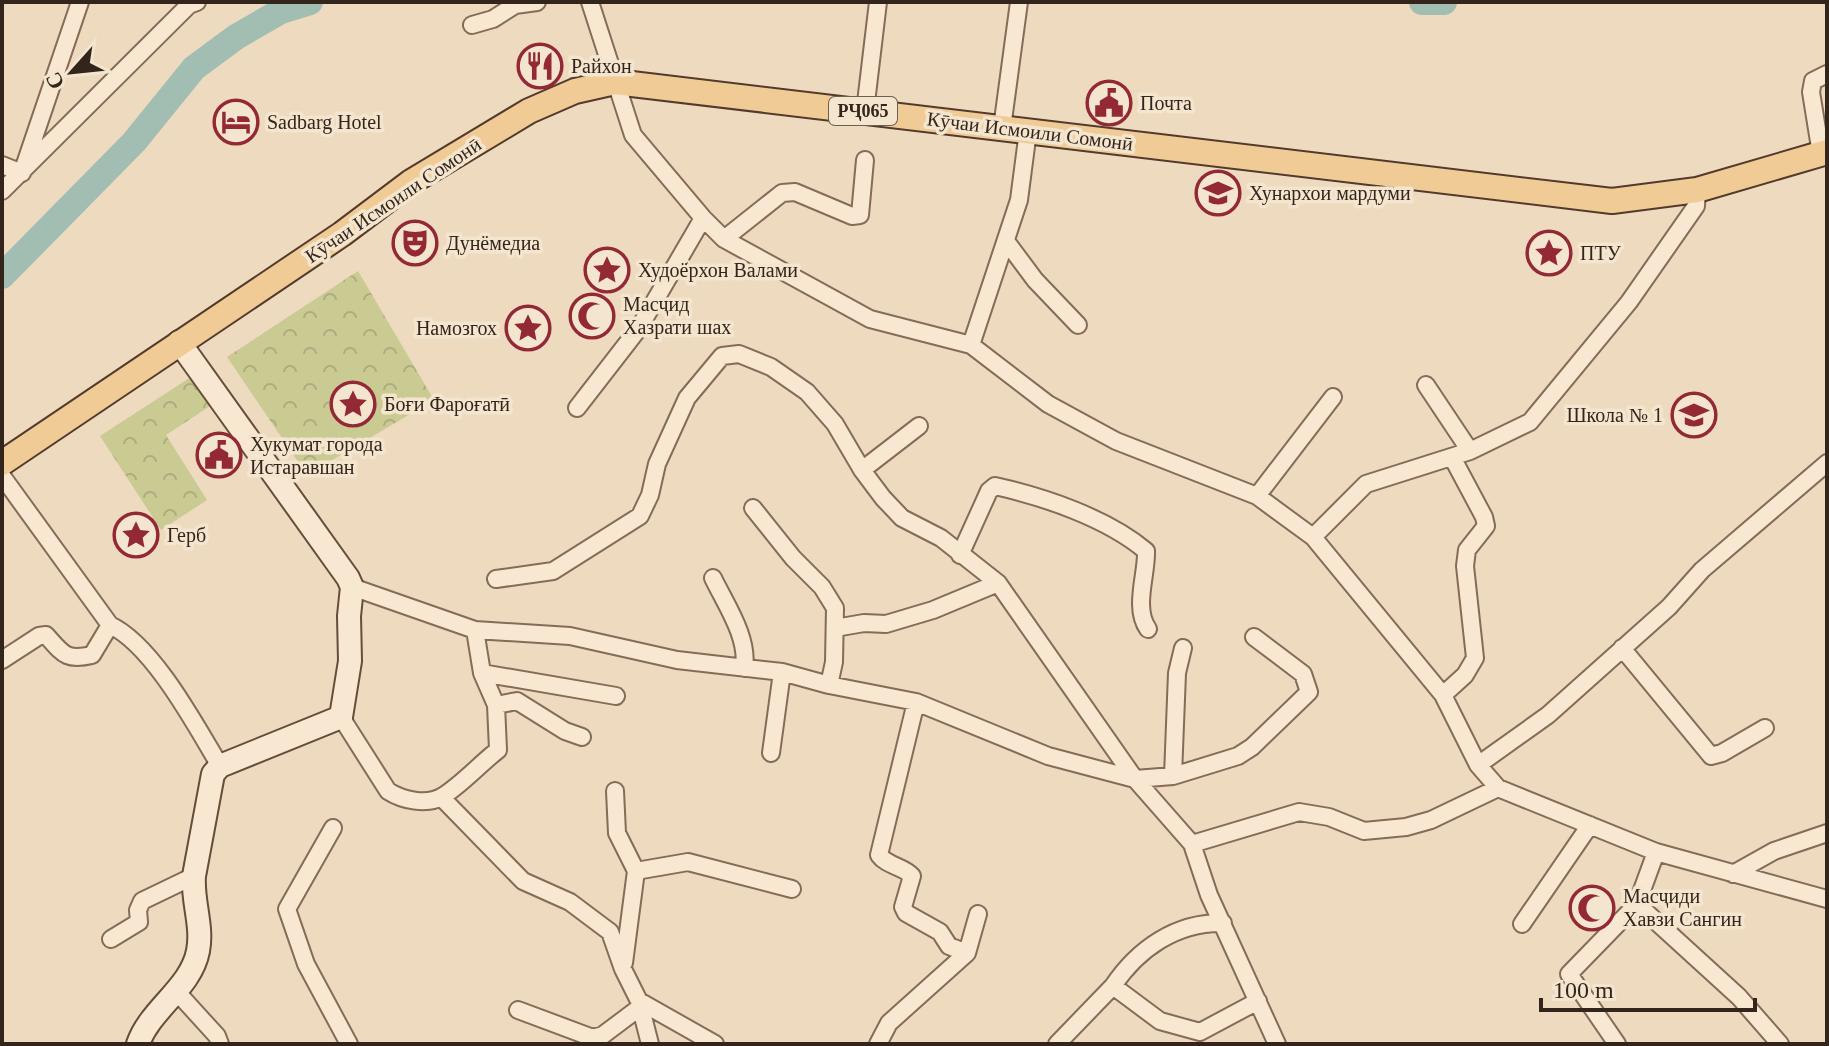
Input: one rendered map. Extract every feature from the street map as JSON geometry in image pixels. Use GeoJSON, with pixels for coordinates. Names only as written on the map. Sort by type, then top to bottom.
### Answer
{"type":"FeatureCollection","features":[{"type":"Feature","properties":{"kind":"main road","name":"Кӯчаи Исмоили Сомонӣ"},"geometry":{"type":"LineString","coordinates":[[2,463],[342,234],[411,182],[529,111],[575,91],[615,82],[1612,201],[1697,190],[1825,154]]}},
{"type":"Feature","properties":{"kind":"main road"},"geometry":{"type":"LineString","coordinates":[[138,1044],[150,1023],[192,969],[198,951],[194,876],[213,774],[220,766],[341,717],[350,661],[352,587],[179,342]]}},
{"type":"Feature","properties":{"kind":"street"},"geometry":{"type":"LineString","coordinates":[[22,173],[80,2]]}},
{"type":"Feature","properties":{"kind":"street"},"geometry":{"type":"LineString","coordinates":[[2,191],[189,5],[197,2]]}},
{"type":"Feature","properties":{"kind":"street"},"geometry":{"type":"LineString","coordinates":[[472,25],[493,19],[515,5],[537,2]]}},
{"type":"Feature","properties":{"kind":"street"},"geometry":{"type":"LineString","coordinates":[[590,2],[633,135],[724,239],[870,319],[971,345],[1048,404],[1116,441],[1257,496],[1313,537],[1443,695],[1478,765],[1498,788],[1656,852],[1827,899]]}},
{"type":"Feature","properties":{"kind":"street"},"geometry":{"type":"LineString","coordinates":[[865,111],[878,2]]}},
{"type":"Feature","properties":{"kind":"street"},"geometry":{"type":"LineString","coordinates":[[1002,128],[1019,2]]}},
{"type":"Feature","properties":{"kind":"street"},"geometry":{"type":"LineString","coordinates":[[1825,154],[1811,92],[1813,81],[1827,74]]}},
{"type":"Feature","properties":{"kind":"street"},"geometry":{"type":"LineString","coordinates":[[971,345],[1019,200],[1028,131]]}},
{"type":"Feature","properties":{"kind":"street"},"geometry":{"type":"LineString","coordinates":[[724,239],[782,193],[795,192],[852,216],[860,215],[865,160]]}},
{"type":"Feature","properties":{"kind":"street"},"geometry":{"type":"LineString","coordinates":[[2,165],[22,173]]}},
{"type":"Feature","properties":{"kind":"street"},"geometry":{"type":"LineString","coordinates":[[1313,537],[1366,484],[1470,451],[1530,422],[1629,302],[1696,206],[1697,190]]}},
{"type":"Feature","properties":{"kind":"street"},"geometry":{"type":"LineString","coordinates":[[577,408],[639,328],[703,218]]}},
{"type":"Feature","properties":{"kind":"street"},"geometry":{"type":"LineString","coordinates":[[1006,241],[1035,280],[1078,325]]}},
{"type":"Feature","properties":{"kind":"street"},"geometry":{"type":"LineString","coordinates":[[496,579],[553,571],[640,516],[650,495],[657,464],[687,398],[722,356],[739,354],[771,367],[807,392],[835,424],[862,470],[902,518],[941,538],[998,583],[1135,779],[1192,844],[1209,895],[1277,1044]]}},
{"type":"Feature","properties":{"kind":"street"},"geometry":{"type":"LineString","coordinates":[[1426,385],[1470,451]]}},
{"type":"Feature","properties":{"kind":"street"},"geometry":{"type":"LineString","coordinates":[[1257,496],[1333,397]]}},
{"type":"Feature","properties":{"kind":"street"},"geometry":{"type":"LineString","coordinates":[[862,470],[919,426]]}},
{"type":"Feature","properties":{"kind":"street"},"geometry":{"type":"LineString","coordinates":[[1443,695],[1465,675],[1475,658],[1465,566],[1467,550],[1486,526],[1452,457]]}},
{"type":"Feature","properties":{"kind":"street"},"geometry":{"type":"LineString","coordinates":[[1478,765],[1548,715],[1669,607],[1702,570],[1827,463]]}},
{"type":"Feature","properties":{"kind":"street"},"geometry":{"type":"LineString","coordinates":[[2,476],[110,625],[150,659],[177,693],[220,766]]}},
{"type":"Feature","properties":{"kind":"street"},"geometry":{"type":"LineString","coordinates":[[960,555],[989,491],[995,486],[1078,512],[1146,551],[1142,592],[1144,624],[1148,629]]}},
{"type":"Feature","properties":{"kind":"street"},"geometry":{"type":"LineString","coordinates":[[753,508],[793,558],[822,587],[835,608],[834,662],[829,685]]}},
{"type":"Feature","properties":{"kind":"street"},"geometry":{"type":"LineString","coordinates":[[713,578],[735,623],[746,657],[744,668]]}},
{"type":"Feature","properties":{"kind":"street"},"geometry":{"type":"LineString","coordinates":[[835,628],[898,620],[933,610],[998,583]]}},
{"type":"Feature","properties":{"kind":"street"},"geometry":{"type":"LineString","coordinates":[[352,587],[475,630],[570,636],[677,660],[782,672],[829,685],[916,702],[1048,756],[1135,779],[1173,776],[1238,756],[1252,747],[1309,692],[1303,674],[1254,637]]}},
{"type":"Feature","properties":{"kind":"street"},"geometry":{"type":"LineString","coordinates":[[2,660],[39,636],[46,635],[64,655],[76,659],[92,655],[110,625]]}},
{"type":"Feature","properties":{"kind":"street"},"geometry":{"type":"LineString","coordinates":[[341,717],[388,791],[411,801],[441,797],[498,750],[496,705],[482,673],[475,630]]}},
{"type":"Feature","properties":{"kind":"street"},"geometry":{"type":"LineString","coordinates":[[1173,776],[1177,673],[1183,648]]}},
{"type":"Feature","properties":{"kind":"street"},"geometry":{"type":"LineString","coordinates":[[1622,648],[1711,756],[1722,753],[1765,728]]}},
{"type":"Feature","properties":{"kind":"street"},"geometry":{"type":"LineString","coordinates":[[771,753],[782,672]]}},
{"type":"Feature","properties":{"kind":"street"},"geometry":{"type":"LineString","coordinates":[[482,673],[616,696]]}},
{"type":"Feature","properties":{"kind":"street"},"geometry":{"type":"LineString","coordinates":[[496,705],[517,701],[565,731],[582,737]]}},
{"type":"Feature","properties":{"kind":"street"},"geometry":{"type":"LineString","coordinates":[[916,702],[879,855],[884,862],[912,876],[903,907],[906,913],[940,932],[949,946],[967,953]]}},
{"type":"Feature","properties":{"kind":"street"},"geometry":{"type":"LineString","coordinates":[[1192,844],[1299,812],[1329,817],[1364,831],[1406,827],[1431,820],[1498,788]]}},
{"type":"Feature","properties":{"kind":"street"},"geometry":{"type":"LineString","coordinates":[[615,791],[617,833],[636,871],[623,969]]}},
{"type":"Feature","properties":{"kind":"street"},"geometry":{"type":"LineString","coordinates":[[441,797],[523,881],[570,902],[610,932],[639,1005],[650,1044]]}},
{"type":"Feature","properties":{"kind":"street"},"geometry":{"type":"LineString","coordinates":[[1522,924],[1590,825]]}},
{"type":"Feature","properties":{"kind":"street"},"geometry":{"type":"LineString","coordinates":[[333,828],[287,909],[306,964],[349,1044]]}},
{"type":"Feature","properties":{"kind":"street"},"geometry":{"type":"LineString","coordinates":[[1733,874],[1774,851],[1827,833]]}},
{"type":"Feature","properties":{"kind":"street"},"geometry":{"type":"LineString","coordinates":[[1617,1044],[1569,974],[1637,904],[1656,852]]}},
{"type":"Feature","properties":{"kind":"street"},"geometry":{"type":"LineString","coordinates":[[636,871],[688,862],[792,889]]}},
{"type":"Feature","properties":{"kind":"street"},"geometry":{"type":"LineString","coordinates":[[111,939],[139,922],[138,910],[142,901],[194,876]]}},
{"type":"Feature","properties":{"kind":"street"},"geometry":{"type":"LineString","coordinates":[[1637,904],[1739,997],[1780,1044]]}},
{"type":"Feature","properties":{"kind":"street"},"geometry":{"type":"LineString","coordinates":[[878,1044],[889,1023],[967,953],[978,914]]}},
{"type":"Feature","properties":{"kind":"street"},"geometry":{"type":"LineString","coordinates":[[1057,1044],[1113,986],[1128,964],[1170,932],[1185,931],[1208,923],[1223,923]]}},
{"type":"Feature","properties":{"kind":"street"},"geometry":{"type":"LineString","coordinates":[[1113,986],[1160,1021],[1198,1038],[1258,1001]]}},
{"type":"Feature","properties":{"kind":"street"},"geometry":{"type":"LineString","coordinates":[[176,991],[217,1036],[220,1044]]}},
{"type":"Feature","properties":{"kind":"street"},"geometry":{"type":"LineString","coordinates":[[518,1010],[593,1038],[603,1035],[639,1005]]}},
{"type":"Feature","properties":{"kind":"street"},"geometry":{"type":"LineString","coordinates":[[639,1005],[715,1044]]}},
{"type":"Feature","properties":{"kind":"green space"},"geometry":{"type":"Polygon","coordinates":[[[358,271],[434,400],[307,475],[227,357],[358,271]]]}},
{"type":"Feature","properties":{"kind":"green space"},"geometry":{"type":"Polygon","coordinates":[[[191,377],[210,406],[166,435],[207,500],[161,530],[100,436],[191,377]]]}},
{"type":"Feature","properties":{"kind":"waterway"},"geometry":{"type":"LineString","coordinates":[[2,276],[134,142],[194,68],[236,37],[281,11],[310,2]]}},
{"type":"Feature","properties":{"kind":"waterway"},"geometry":{"type":"LineString","coordinates":[[1422,2],[1444,2]]}},
{"type":"Feature","properties":{"kind":"place","name":"Райхон"},"geometry":{"type":"Point","coordinates":[540,66]}},
{"type":"Feature","properties":{"kind":"place","name":"Почта"},"geometry":{"type":"Point","coordinates":[1109,103]}},
{"type":"Feature","properties":{"kind":"place","name":"Sadbarg Hotel"},"geometry":{"type":"Point","coordinates":[236,122]}},
{"type":"Feature","properties":{"kind":"place","name":"Хунархои мардуми"},"geometry":{"type":"Point","coordinates":[1218,193]}},
{"type":"Feature","properties":{"kind":"place","name":"Дунёмедиа"},"geometry":{"type":"Point","coordinates":[415,243]}},
{"type":"Feature","properties":{"kind":"place","name":"ПТУ"},"geometry":{"type":"Point","coordinates":[1549,253]}},
{"type":"Feature","properties":{"kind":"place","name":"Худоёрхон Валами"},"geometry":{"type":"Point","coordinates":[607,270]}},
{"type":"Feature","properties":{"kind":"place","name":"Масҷид Хазрати шах"},"geometry":{"type":"Point","coordinates":[592,316]}},
{"type":"Feature","properties":{"kind":"place","name":"Намозгох"},"geometry":{"type":"Point","coordinates":[528,328]}},
{"type":"Feature","properties":{"kind":"place","name":"Боғи Фароғатӣ"},"geometry":{"type":"Point","coordinates":[353,404]}},
{"type":"Feature","properties":{"kind":"place","name":"Школа № 1"},"geometry":{"type":"Point","coordinates":[1694,415]}},
{"type":"Feature","properties":{"kind":"place","name":"Хукумат города Истаравшан"},"geometry":{"type":"Point","coordinates":[219,455]}},
{"type":"Feature","properties":{"kind":"place","name":"Герб"},"geometry":{"type":"Point","coordinates":[136,535]}},
{"type":"Feature","properties":{"kind":"place","name":"Масҷиди Хавзи Сангин"},"geometry":{"type":"Point","coordinates":[1592,908]}}]}
